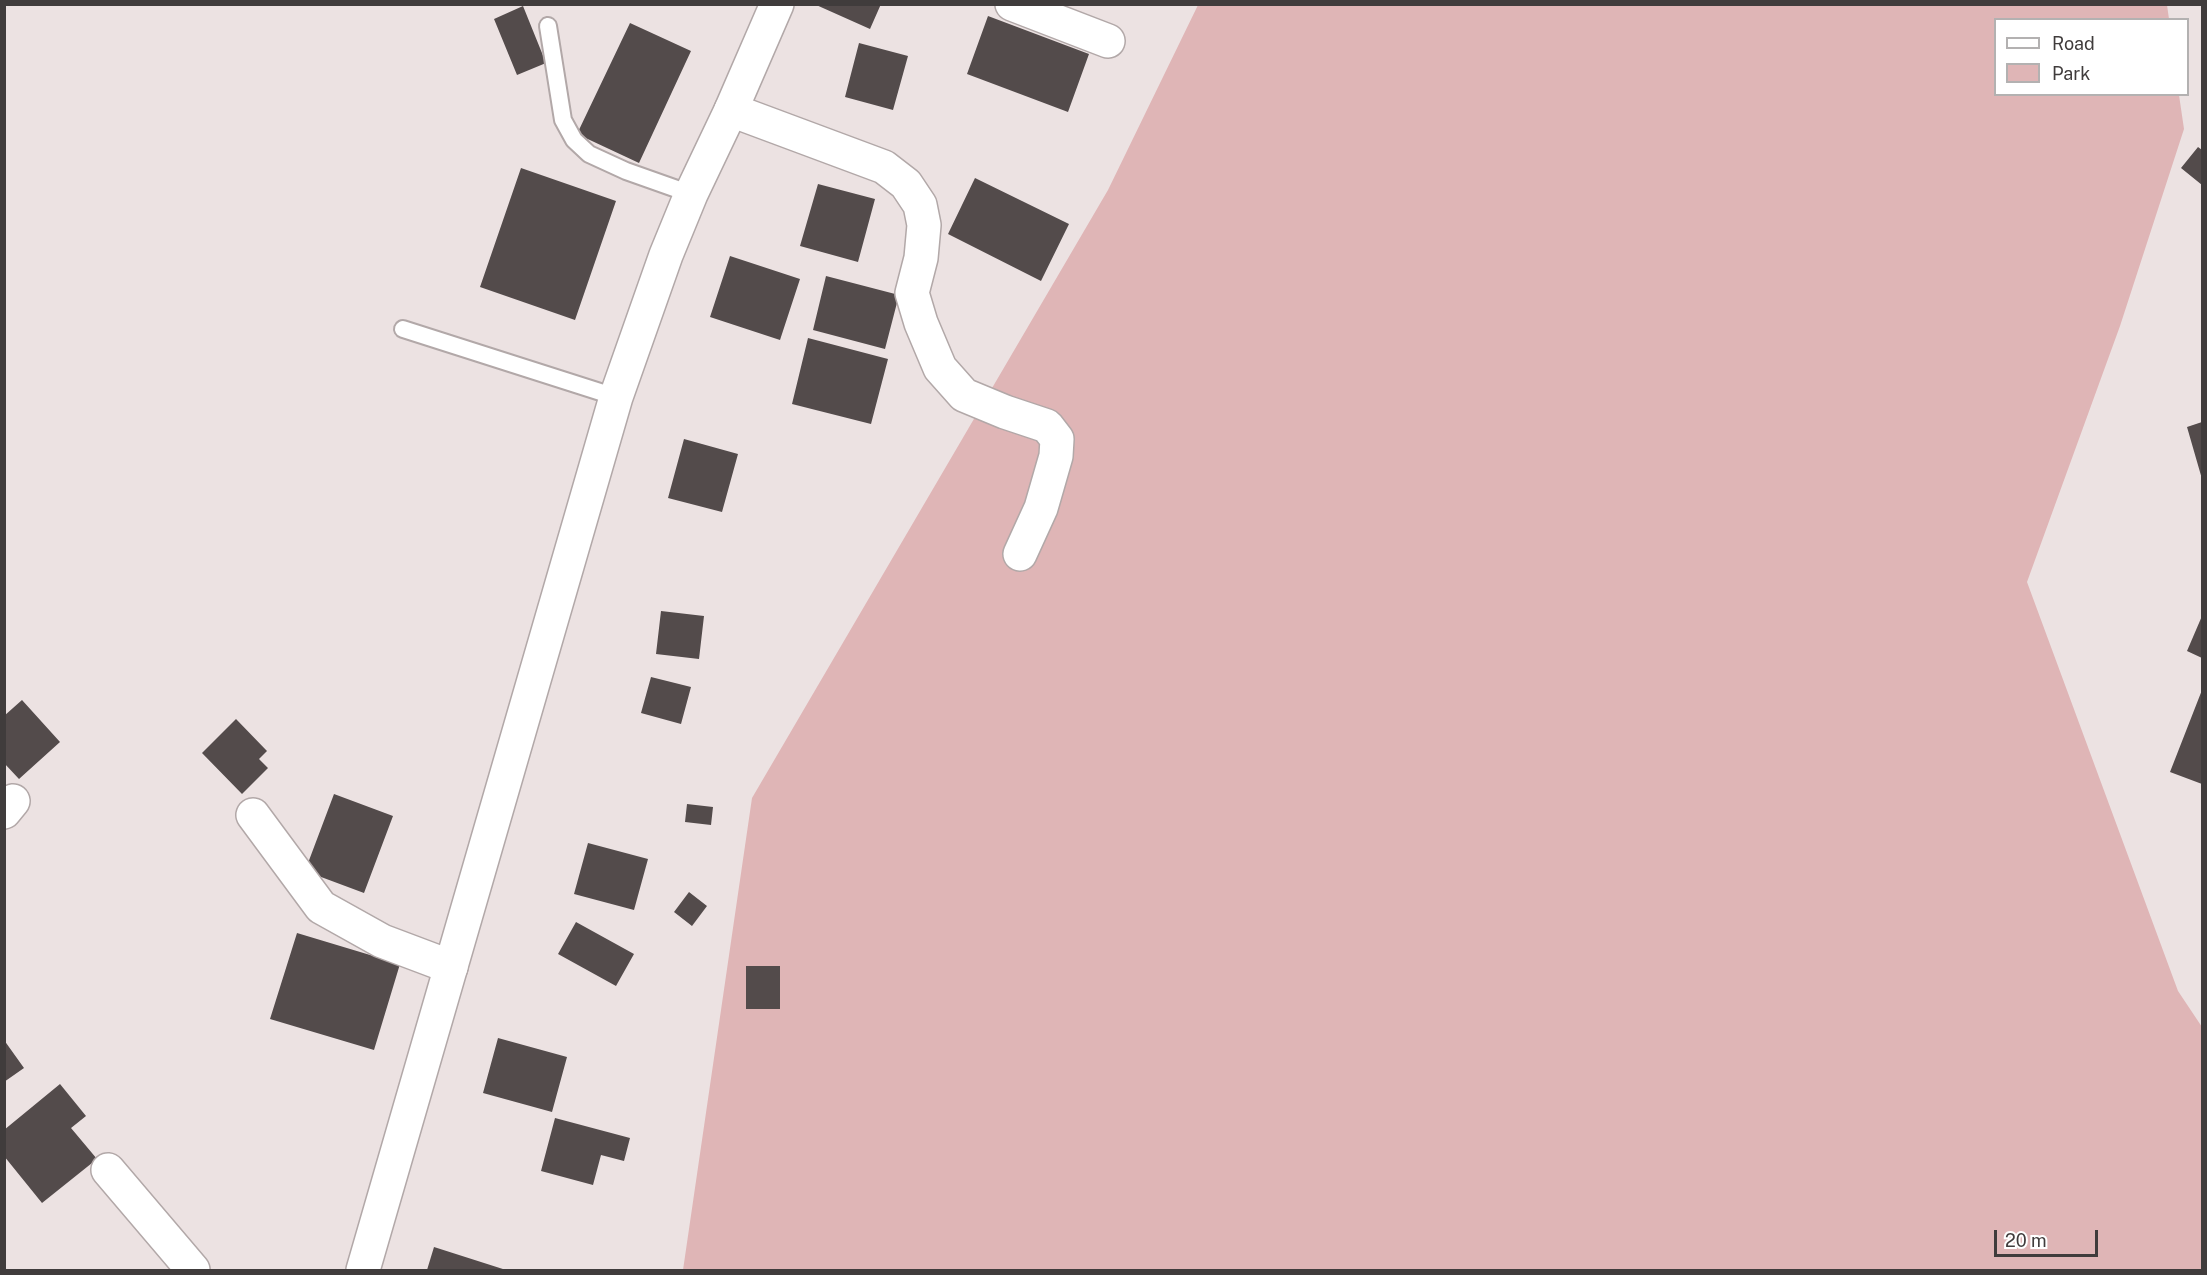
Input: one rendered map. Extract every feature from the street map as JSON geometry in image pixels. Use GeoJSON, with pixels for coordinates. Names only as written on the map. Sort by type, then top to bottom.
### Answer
{"type":"FeatureCollection","features":[{"type":"Feature","properties":{"kind":"main road"},"geometry":{"type":"LineString","coordinates":[[363,1270],[616,397],[666,255],[691,194],[731,110],[777,4]]}},
{"type":"Feature","properties":{"kind":"main road"},"geometry":{"type":"LineString","coordinates":[[1012,4],[1108,41]]}},
{"type":"Feature","properties":{"kind":"main road"},"geometry":{"type":"LineString","coordinates":[[731,110],[884,167],[906,184],[920,206],[924,225],[921,258],[912,293],[921,323],[940,368],[964,395],[1047,426],[1057,439],[1056,456],[1041,508],[1020,554]]}},
{"type":"Feature","properties":{"kind":"main road"},"geometry":{"type":"LineString","coordinates":[[253,815],[321,907],[382,941],[451,967]]}},
{"type":"Feature","properties":{"kind":"main road"},"geometry":{"type":"LineString","coordinates":[[108,1170],[193,1270]]}},
{"type":"Feature","properties":{"kind":"lane"},"geometry":{"type":"LineString","coordinates":[[548,26],[563,120],[574,140],[589,154],[617,167],[691,194]]}},
{"type":"Feature","properties":{"kind":"lane"},"geometry":{"type":"LineString","coordinates":[[403,329],[616,397]]}},
{"type":"Feature","properties":{"kind":"green space"},"geometry":{"type":"Polygon","coordinates":[[[1198,5],[2167,5],[2169,18],[1994,18],[1994,96],[2179,96],[2184,129],[2120,326],[2027,582],[2178,991],[2202,1027],[2202,1270],[683,1270],[752,798],[1108,190],[1198,5]]]}},
{"type":"Feature","properties":{"kind":"building"},"geometry":{"type":"Polygon","coordinates":[[[814,4],[881,4],[870,29],[814,4]]]}},
{"type":"Feature","properties":{"kind":"building"},"geometry":{"type":"Polygon","coordinates":[[[523,6],[546,63],[517,75],[494,19],[523,6]]]}},
{"type":"Feature","properties":{"kind":"building"},"geometry":{"type":"Polygon","coordinates":[[[988,16],[1089,54],[1068,112],[967,74],[988,16]]]}},
{"type":"Feature","properties":{"kind":"building"},"geometry":{"type":"Polygon","coordinates":[[[630,23],[691,51],[639,163],[577,134],[630,23]]]}},
{"type":"Feature","properties":{"kind":"building"},"geometry":{"type":"Polygon","coordinates":[[[859,43],[908,56],[893,110],[845,97],[859,43]]]}},
{"type":"Feature","properties":{"kind":"building"},"geometry":{"type":"Polygon","coordinates":[[[2198,147],[2202,150],[2202,185],[2181,168],[2198,147]]]}},
{"type":"Feature","properties":{"kind":"building"},"geometry":{"type":"Polygon","coordinates":[[[521,168],[616,201],[575,320],[480,287],[521,168]]]}},
{"type":"Feature","properties":{"kind":"building"},"geometry":{"type":"Polygon","coordinates":[[[975,178],[1069,224],[1041,281],[948,234],[975,178]]]}},
{"type":"Feature","properties":{"kind":"building"},"geometry":{"type":"Polygon","coordinates":[[[818,184],[875,199],[858,262],[800,246],[818,184]]]}},
{"type":"Feature","properties":{"kind":"building"},"geometry":{"type":"Polygon","coordinates":[[[730,256],[800,279],[780,340],[710,317],[730,256]]]}},
{"type":"Feature","properties":{"kind":"building"},"geometry":{"type":"Polygon","coordinates":[[[826,276],[899,295],[885,349],[813,330],[826,276]]]}},
{"type":"Feature","properties":{"kind":"building"},"geometry":{"type":"Polygon","coordinates":[[[808,338],[888,359],[871,424],[792,404],[808,338]]]}},
{"type":"Feature","properties":{"kind":"building"},"geometry":{"type":"Polygon","coordinates":[[[2202,422],[2202,479],[2187,427],[2202,422]]]}},
{"type":"Feature","properties":{"kind":"building"},"geometry":{"type":"Polygon","coordinates":[[[684,439],[738,454],[722,512],[668,498],[684,439]]]}},
{"type":"Feature","properties":{"kind":"building"},"geometry":{"type":"Polygon","coordinates":[[[661,611],[704,616],[699,659],[656,654],[661,611]]]}},
{"type":"Feature","properties":{"kind":"building"},"geometry":{"type":"Polygon","coordinates":[[[2202,616],[2202,658],[2187,651],[2202,616]]]}},
{"type":"Feature","properties":{"kind":"building"},"geometry":{"type":"Polygon","coordinates":[[[651,677],[691,687],[681,724],[641,713],[651,677]]]}},
{"type":"Feature","properties":{"kind":"building"},"geometry":{"type":"Polygon","coordinates":[[[2202,690],[2202,784],[2170,772],[2202,690]]]}},
{"type":"Feature","properties":{"kind":"building"},"geometry":{"type":"Polygon","coordinates":[[[22,700],[60,742],[19,779],[4,763],[4,716],[22,700]]]}},
{"type":"Feature","properties":{"kind":"building"},"geometry":{"type":"Polygon","coordinates":[[[236,719],[267,751],[259,759],[268,768],[242,794],[202,753],[236,719]]]}},
{"type":"Feature","properties":{"kind":"building"},"geometry":{"type":"Polygon","coordinates":[[[334,794],[393,816],[364,893],[305,871],[334,794]]]}},
{"type":"Feature","properties":{"kind":"building"},"geometry":{"type":"Polygon","coordinates":[[[687,804],[713,807],[711,825],[685,822],[687,804]]]}},
{"type":"Feature","properties":{"kind":"building"},"geometry":{"type":"Polygon","coordinates":[[[588,843],[648,859],[634,910],[574,894],[588,843]]]}},
{"type":"Feature","properties":{"kind":"building"},"geometry":{"type":"Polygon","coordinates":[[[689,892],[707,906],[692,926],[674,912],[689,892]]]}},
{"type":"Feature","properties":{"kind":"building"},"geometry":{"type":"Polygon","coordinates":[[[576,922],[634,954],[616,986],[558,954],[576,922]]]}},
{"type":"Feature","properties":{"kind":"building"},"geometry":{"type":"Polygon","coordinates":[[[297,933],[400,964],[374,1050],[270,1019],[297,933]]]}},
{"type":"Feature","properties":{"kind":"building"},"geometry":{"type":"Polygon","coordinates":[[[746,966],[780,966],[780,1009],[746,1009],[746,966]]]}},
{"type":"Feature","properties":{"kind":"building"},"geometry":{"type":"Polygon","coordinates":[[[498,1038],[567,1057],[552,1112],[483,1093],[498,1038]]]}},
{"type":"Feature","properties":{"kind":"building"},"geometry":{"type":"Polygon","coordinates":[[[4,1040],[24,1068],[4,1082],[4,1040]]]}},
{"type":"Feature","properties":{"kind":"building"},"geometry":{"type":"Polygon","coordinates":[[[60,1084],[86,1116],[71,1128],[97,1159],[42,1203],[4,1156],[4,1130],[60,1084]]]}},
{"type":"Feature","properties":{"kind":"building"},"geometry":{"type":"Polygon","coordinates":[[[555,1118],[630,1138],[624,1161],[601,1155],[593,1185],[541,1171],[555,1118]]]}},
{"type":"Feature","properties":{"kind":"building"},"geometry":{"type":"Polygon","coordinates":[[[434,1247],[506,1270],[427,1270],[434,1247]]]}}]}
